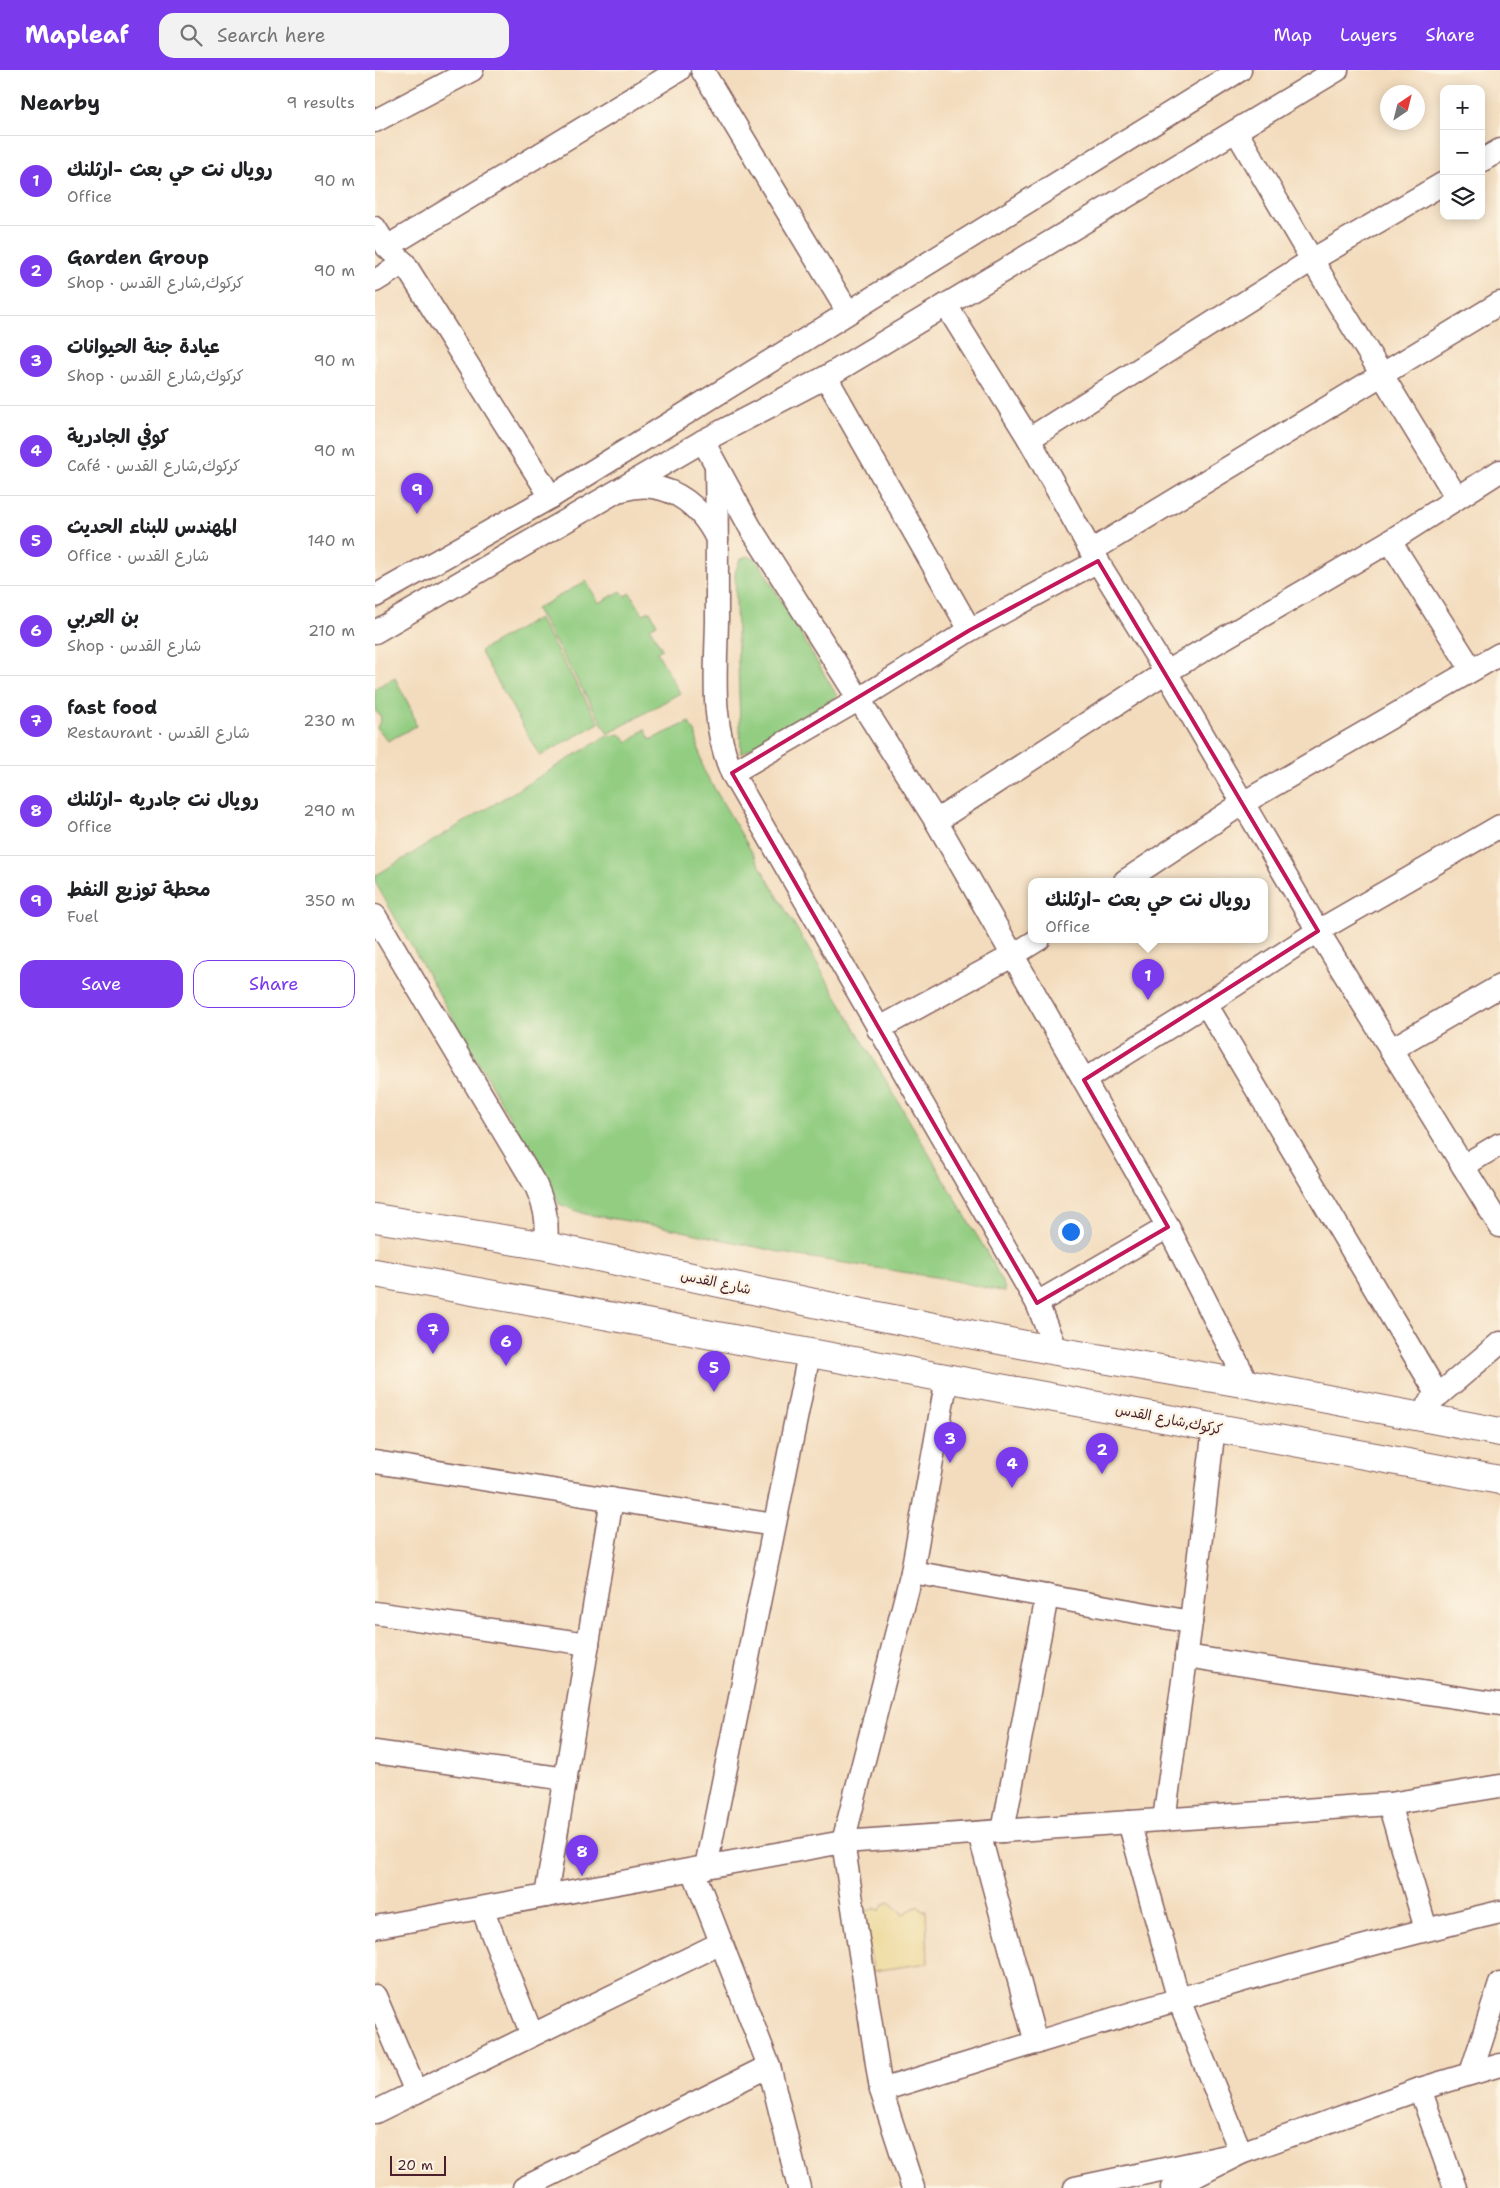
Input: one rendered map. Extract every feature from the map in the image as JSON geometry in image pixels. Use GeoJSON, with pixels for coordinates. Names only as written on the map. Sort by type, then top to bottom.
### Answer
{"type":"FeatureCollection","features":[{"type":"Feature","properties":{"kind":"main road","name":"شارع القدس"},"geometry":{"type":"LineString","coordinates":[[375,1218],[546,1246],[857,1312],[1056,1351]]}},
{"type":"Feature","properties":{"kind":"main road"},"geometry":{"type":"LineString","coordinates":[[375,1274],[809,1354]]}},
{"type":"Feature","properties":{"kind":"main road"},"geometry":{"type":"LineString","coordinates":[[1056,1351],[1248,1384],[1500,1432]]}},
{"type":"Feature","properties":{"kind":"main road","name":"كركوك,شارع القدس"},"geometry":{"type":"LineString","coordinates":[[809,1354],[1500,1480]]}},
{"type":"Feature","properties":{"kind":"street"},"geometry":{"type":"LineString","coordinates":[[375,121],[471,70]]}},
{"type":"Feature","properties":{"kind":"street"},"geometry":{"type":"LineString","coordinates":[[551,497],[404,263],[381,237],[679,70]]}},
{"type":"Feature","properties":{"kind":"street"},"geometry":{"type":"LineString","coordinates":[[702,70],[848,312]]}},
{"type":"Feature","properties":{"kind":"street"},"geometry":{"type":"LineString","coordinates":[[375,632],[703,441],[826,377],[1337,70]]}},
{"type":"Feature","properties":{"kind":"street"},"geometry":{"type":"LineString","coordinates":[[375,596],[551,497],[1230,72]]}},
{"type":"Feature","properties":{"kind":"street"},"geometry":{"type":"LineString","coordinates":[[1236,131],[1457,498]]}},
{"type":"Feature","properties":{"kind":"street"},"geometry":{"type":"LineString","coordinates":[[1485,159],[1500,150]]}},
{"type":"Feature","properties":{"kind":"street"},"geometry":{"type":"LineString","coordinates":[[1029,438],[1312,260],[1440,185]]}},
{"type":"Feature","properties":{"kind":"street"},"geometry":{"type":"LineString","coordinates":[[375,281],[404,263]]}},
{"type":"Feature","properties":{"kind":"street"},"geometry":{"type":"LineString","coordinates":[[732,773],[858,700],[1094,556],[1382,373],[1500,302]]}},
{"type":"Feature","properties":{"kind":"street"},"geometry":{"type":"LineString","coordinates":[[946,305],[1029,438],[1094,556],[1166,672],[1318,932],[1500,1226]]}},
{"type":"Feature","properties":{"kind":"street"},"geometry":{"type":"LineString","coordinates":[[826,377],[970,630]]}},
{"type":"Feature","properties":{"kind":"street"},"geometry":{"type":"LineString","coordinates":[[703,441],[750,527]]}},
{"type":"Feature","properties":{"kind":"street"},"geometry":{"type":"LineString","coordinates":[[716,464],[716,721],[720,741],[732,773],[1037,1303],[1056,1351]]}},
{"type":"Feature","properties":{"kind":"street"},"geometry":{"type":"LineString","coordinates":[[936,821],[1166,672],[1390,540],[1500,471]]}},
{"type":"Feature","properties":{"kind":"street"},"geometry":{"type":"LineString","coordinates":[[612,494],[629,488],[647,487],[674,494],[697,508],[717,534]]}},
{"type":"Feature","properties":{"kind":"street"},"geometry":{"type":"LineString","coordinates":[[717,534],[721,523],[733,517],[746,521],[936,821],[1168,1227],[1248,1384]]}},
{"type":"Feature","properties":{"kind":"street"},"geometry":{"type":"LineString","coordinates":[[1390,540],[1472,670]]}},
{"type":"Feature","properties":{"kind":"street"},"geometry":{"type":"LineString","coordinates":[[460,548],[475,574]]}},
{"type":"Feature","properties":{"kind":"street"},"geometry":{"type":"LineString","coordinates":[[1130,878],[1243,803],[1500,654]]}},
{"type":"Feature","properties":{"kind":"street"},"geometry":{"type":"LineString","coordinates":[[1084,1080],[1318,932],[1500,826]]}},
{"type":"Feature","properties":{"kind":"street"},"geometry":{"type":"LineString","coordinates":[[375,916],[536,1186],[545,1205],[548,1222],[546,1246]]}},
{"type":"Feature","properties":{"kind":"street"},"geometry":{"type":"LineString","coordinates":[[878,1029],[1033,943]]}},
{"type":"Feature","properties":{"kind":"street"},"geometry":{"type":"LineString","coordinates":[[1390,1050],[1500,986]]}},
{"type":"Feature","properties":{"kind":"street"},"geometry":{"type":"LineString","coordinates":[[1206,1004],[1438,1395]]}},
{"type":"Feature","properties":{"kind":"street"},"geometry":{"type":"LineString","coordinates":[[1463,1166],[1500,1144]]}},
{"type":"Feature","properties":{"kind":"street"},"geometry":{"type":"LineString","coordinates":[[1037,1303],[1168,1227]]}},
{"type":"Feature","properties":{"kind":"street"},"geometry":{"type":"LineString","coordinates":[[1414,1416],[1500,1343]]}},
{"type":"Feature","properties":{"kind":"street"},"geometry":{"type":"LineString","coordinates":[[799,2188],[769,2066],[721,1943],[699,1868],[774,1525],[809,1354]]}},
{"type":"Feature","properties":{"kind":"street"},"geometry":{"type":"LineString","coordinates":[[913,2188],[881,2090],[843,1842],[911,1572],[947,1378]]}},
{"type":"Feature","properties":{"kind":"street"},"geometry":{"type":"LineString","coordinates":[[1163,1820],[1191,1622],[1214,1427]]}},
{"type":"Feature","properties":{"kind":"street"},"geometry":{"type":"LineString","coordinates":[[375,1462],[774,1525]]}},
{"type":"Feature","properties":{"kind":"street"},"geometry":{"type":"LineString","coordinates":[[547,1896],[612,1498]]}},
{"type":"Feature","properties":{"kind":"street"},"geometry":{"type":"LineString","coordinates":[[911,1572],[1191,1622]]}},
{"type":"Feature","properties":{"kind":"street"},"geometry":{"type":"LineString","coordinates":[[1003,1831],[1047,1596]]}},
{"type":"Feature","properties":{"kind":"street"},"geometry":{"type":"LineString","coordinates":[[375,1613],[588,1644]]}},
{"type":"Feature","properties":{"kind":"street"},"geometry":{"type":"LineString","coordinates":[[1186,1656],[1500,1704]]}},
{"type":"Feature","properties":{"kind":"street"},"geometry":{"type":"LineString","coordinates":[[375,1752],[566,1779]]}},
{"type":"Feature","properties":{"kind":"street"},"geometry":{"type":"LineString","coordinates":[[375,1927],[843,1842],[1389,1804],[1500,1786]]}},
{"type":"Feature","properties":{"kind":"street"},"geometry":{"type":"LineString","coordinates":[[1389,1804],[1426,1929]]}},
{"type":"Feature","properties":{"kind":"street"},"geometry":{"type":"LineString","coordinates":[[1129,1822],[1179,2000],[1241,2153]]}},
{"type":"Feature","properties":{"kind":"street"},"geometry":{"type":"LineString","coordinates":[[979,1833],[1036,2043]]}},
{"type":"Feature","properties":{"kind":"street"},"geometry":{"type":"LineString","coordinates":[[482,1908],[532,2035]]}},
{"type":"Feature","properties":{"kind":"street"},"geometry":{"type":"LineString","coordinates":[[881,2090],[1179,2000],[1426,1929],[1500,1912]]}},
{"type":"Feature","properties":{"kind":"street"},"geometry":{"type":"LineString","coordinates":[[375,2112],[721,1943]]}},
{"type":"Feature","properties":{"kind":"street"},"geometry":{"type":"LineString","coordinates":[[1471,2073],[1500,1984]]}},
{"type":"Feature","properties":{"kind":"street"},"geometry":{"type":"LineString","coordinates":[[375,1996],[416,2092]]}},
{"type":"Feature","properties":{"kind":"street"},"geometry":{"type":"LineString","coordinates":[[1172,2188],[1241,2153],[1420,2089],[1500,2064]]}},
{"type":"Feature","properties":{"kind":"street"},"geometry":{"type":"LineString","coordinates":[[524,2188],[769,2066]]}},
{"type":"Feature","properties":{"kind":"street"},"geometry":{"type":"LineString","coordinates":[[1420,2089],[1455,2188]]}},
{"type":"Feature","properties":{"kind":"street"},"geometry":{"type":"LineString","coordinates":[[1075,2188],[1241,2153]]}},
{"type":"Feature","properties":{"kind":"highlighted area"},"geometry":{"type":"Polygon","coordinates":[[[1098,561],[1318,931],[1084,1080],[1168,1227],[1037,1303],[732,773],[970,630],[1098,561]]]}},
{"type":"Feature","properties":{"kind":"green space"},"geometry":{"type":"Polygon","coordinates":[[[746,556],[756,559],[760,564],[837,696],[741,754],[735,573],[739,561],[746,556]]]}},
{"type":"Feature","properties":{"kind":"green space"},"geometry":{"type":"Polygon","coordinates":[[[586,581],[599,603],[621,591],[625,596],[630,593],[643,614],[650,611],[657,624],[650,628],[662,649],[657,652],[680,693],[608,734],[536,609],[586,581]]]}},
{"type":"Feature","properties":{"kind":"green space"},"geometry":{"type":"Polygon","coordinates":[[[538,618],[599,723],[540,756],[480,651],[538,618]]]}},
{"type":"Feature","properties":{"kind":"green space"},"geometry":{"type":"Polygon","coordinates":[[[395,678],[412,711],[416,726],[388,741],[377,727],[381,721],[380,715],[375,711],[375,688],[395,678]]]}},
{"type":"Feature","properties":{"kind":"green space"},"geometry":{"type":"Polygon","coordinates":[[[689,722],[695,731],[703,769],[993,1263],[1005,1292],[941,1278],[793,1255],[664,1227],[585,1214],[559,1204],[375,882],[375,876],[605,737],[620,734],[629,742],[645,729],[650,740],[689,722]]]}},
{"type":"Feature","properties":{"kind":"sand"},"geometry":{"type":"Polygon","coordinates":[[[889,1902],[903,1914],[918,1906],[922,1911],[926,1911],[928,1963],[873,1971],[864,1912],[876,1908],[880,1910],[884,1904],[889,1902]]]}},
{"type":"Feature","properties":{"kind":"place","name":"محطة توزيع النفط"},"geometry":{"type":"Point","coordinates":[417,514]}},
{"type":"Feature","properties":{"kind":"place","name":"رويال نت حي بعث -ارثلنك"},"geometry":{"type":"Point","coordinates":[1148,1000]}},
{"type":"Feature","properties":{"kind":"place","name":"fast food"},"geometry":{"type":"Point","coordinates":[433,1354]}},
{"type":"Feature","properties":{"kind":"place","name":"بن العربي"},"geometry":{"type":"Point","coordinates":[506,1366]}},
{"type":"Feature","properties":{"kind":"place","name":"المهندس للبناء الحديث"},"geometry":{"type":"Point","coordinates":[714,1392]}},
{"type":"Feature","properties":{"kind":"place","name":"عيادة جنة الحيوانات"},"geometry":{"type":"Point","coordinates":[950,1463]}},
{"type":"Feature","properties":{"kind":"place","name":"Garden Group"},"geometry":{"type":"Point","coordinates":[1102,1474]}},
{"type":"Feature","properties":{"kind":"place","name":"كوفي الجادرية"},"geometry":{"type":"Point","coordinates":[1012,1488]}},
{"type":"Feature","properties":{"kind":"place","name":"رويال نت جادريه -ارثلنك"},"geometry":{"type":"Point","coordinates":[582,1876]}}]}
